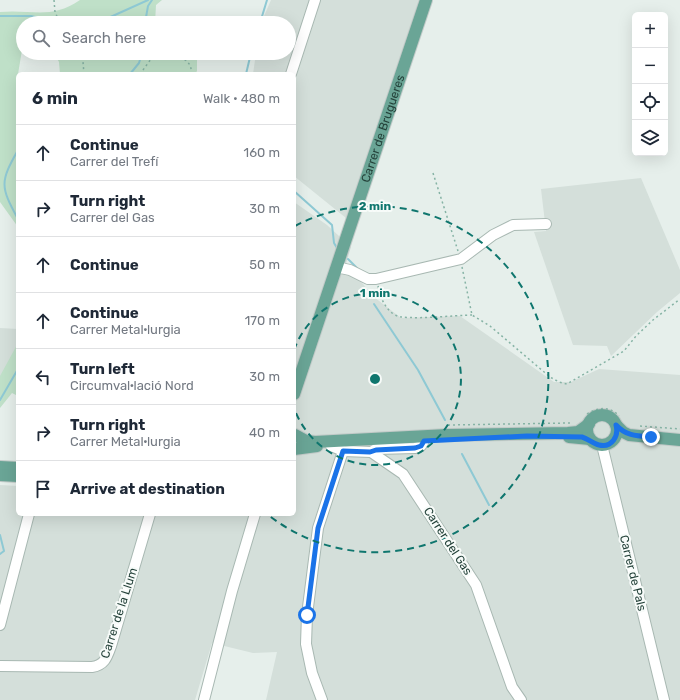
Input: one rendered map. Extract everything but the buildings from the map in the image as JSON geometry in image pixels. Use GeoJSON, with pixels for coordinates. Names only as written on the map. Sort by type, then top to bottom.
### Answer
{"type":"FeatureCollection","features":[{"type":"Feature","properties":{"kind":"main road","name":"Carrer de Brugueres"},"geometry":{"type":"LineString","coordinates":[[296,388],[426,0]]}},
{"type":"Feature","properties":{"kind":"main road"},"geometry":{"type":"LineString","coordinates":[[296,438],[315,442],[454,434],[568,433],[578,432],[589,424],[595,417],[603,415],[611,418],[623,432],[629,435],[680,440]]}},
{"type":"Feature","properties":{"kind":"main road"},"geometry":{"type":"LineString","coordinates":[[589,424],[587,431],[590,439],[595,444],[602,445],[608,444],[614,440],[617,433],[616,425]]}},
{"type":"Feature","properties":{"kind":"main road"},"geometry":{"type":"LineString","coordinates":[[296,449],[527,436],[577,437],[590,439]]}},
{"type":"Feature","properties":{"kind":"main road"},"geometry":{"type":"LineString","coordinates":[[614,440],[680,445]]}},
{"type":"Feature","properties":{"kind":"main road"},"geometry":{"type":"LineString","coordinates":[[0,467],[16,468]]}},
{"type":"Feature","properties":{"kind":"main road"},"geometry":{"type":"LineString","coordinates":[[0,476],[16,476]]}},
{"type":"Feature","properties":{"kind":"street"},"geometry":{"type":"LineString","coordinates":[[296,59],[315,0]]}},
{"type":"Feature","properties":{"kind":"street"},"geometry":{"type":"LineString","coordinates":[[292,72],[296,60]]}},
{"type":"Feature","properties":{"kind":"street"},"geometry":{"type":"LineString","coordinates":[[336,268],[350,270],[368,279],[376,279],[461,259],[502,229],[513,225],[546,224]]}},
{"type":"Feature","properties":{"kind":"street"},"geometry":{"type":"LineString","coordinates":[[331,446],[343,451],[370,452],[376,450],[415,448],[421,446],[424,441]]}},
{"type":"Feature","properties":{"kind":"street","name":"Carrer de Pals"},"geometry":{"type":"LineString","coordinates":[[602,445],[664,700]]}},
{"type":"Feature","properties":{"kind":"street"},"geometry":{"type":"LineString","coordinates":[[322,700],[312,673],[306,644],[307,615],[318,528],[343,451]]}},
{"type":"Feature","properties":{"kind":"street","name":"Carrer del Gas"},"geometry":{"type":"LineString","coordinates":[[370,452],[403,474],[469,573],[480,593],[512,687],[521,700]]}},
{"type":"Feature","properties":{"kind":"street"},"geometry":{"type":"LineString","coordinates":[[0,625],[28,516]]}},
{"type":"Feature","properties":{"kind":"street","name":"Carrer de la Llum"},"geometry":{"type":"LineString","coordinates":[[2,665],[92,668],[104,662],[111,646],[149,516]]}},
{"type":"Feature","properties":{"kind":"street"},"geometry":{"type":"LineString","coordinates":[[204,700],[230,597],[254,516]]}},
{"type":"Feature","properties":{"kind":"street","name":"Carrer del Gas"},"geometry":{"type":"LineString","coordinates":[[512,687],[512,700]]}},
{"type":"Feature","properties":{"kind":"path"},"geometry":{"type":"LineString","coordinates":[[54,0],[57,16]]}},
{"type":"Feature","properties":{"kind":"path"},"geometry":{"type":"LineString","coordinates":[[81,60],[84,72]]}},
{"type":"Feature","properties":{"kind":"path"},"geometry":{"type":"LineString","coordinates":[[142,72],[151,60]]}},
{"type":"Feature","properties":{"kind":"path"},"geometry":{"type":"LineString","coordinates":[[185,60],[191,67],[191,72]]}},
{"type":"Feature","properties":{"kind":"path"},"geometry":{"type":"LineString","coordinates":[[433,173],[461,259],[467,297],[472,315]]}},
{"type":"Feature","properties":{"kind":"path"},"geometry":{"type":"LineString","coordinates":[[376,279],[383,303],[396,315],[415,318],[472,315],[490,326],[550,377],[567,384],[624,351],[636,336],[653,320],[680,299]]}},
{"type":"Feature","properties":{"kind":"shaded area"},"geometry":{"type":"Polygon","coordinates":[[[271,0],[419,0],[346,218],[296,178],[296,72],[253,72],[255,60],[296,60],[296,16],[264,16],[271,0]]]}},
{"type":"Feature","properties":{"kind":"shaded area"},"geometry":{"type":"Polygon","coordinates":[[[641,178],[680,270],[680,293],[657,312],[611,356],[607,346],[573,345],[534,232],[546,231],[541,189],[641,178]]]}},
{"type":"Feature","properties":{"kind":"shaded area"},"geometry":{"type":"Polygon","coordinates":[[[296,203],[327,225],[351,247],[346,264],[374,297],[401,318],[460,316],[554,382],[571,382],[599,369],[680,375],[680,700],[266,700],[277,652],[253,653],[212,643],[195,700],[0,700],[0,485],[16,486],[16,516],[296,516],[296,203]]]}},
{"type":"Feature","properties":{"kind":"shaded area"},"geometry":{"type":"Polygon","coordinates":[[[0,328],[16,329],[16,363],[0,393],[0,328]]]}},
{"type":"Feature","properties":{"kind":"green space"},"geometry":{"type":"Polygon","coordinates":[[[80,0],[162,0],[156,5],[155,16],[16,16],[16,60],[20,60],[18,72],[16,72],[16,224],[0,202],[0,12],[50,12],[70,6],[80,0]]]}},
{"type":"Feature","properties":{"kind":"green space"},"geometry":{"type":"Polygon","coordinates":[[[58,60],[197,60],[197,71],[60,72],[58,60]]]}},
{"type":"Feature","properties":{"kind":"green space"},"geometry":{"type":"Polygon","coordinates":[[[16,347],[16,395],[12,393],[0,408],[0,376],[16,347]]]}},
{"type":"Feature","properties":{"kind":"waterway"},"geometry":{"type":"LineString","coordinates":[[113,16],[148,0]]}},
{"type":"Feature","properties":{"kind":"waterway"},"geometry":{"type":"LineString","coordinates":[[146,16],[148,6],[152,0]]}},
{"type":"Feature","properties":{"kind":"waterway"},"geometry":{"type":"LineString","coordinates":[[262,16],[267,0]]}},
{"type":"Feature","properties":{"kind":"waterway"},"geometry":{"type":"LineString","coordinates":[[0,16],[16,16]]}},
{"type":"Feature","properties":{"kind":"waterway"},"geometry":{"type":"LineString","coordinates":[[16,16],[31,16]]}},
{"type":"Feature","properties":{"kind":"waterway"},"geometry":{"type":"LineString","coordinates":[[132,72],[140,60]]}},
{"type":"Feature","properties":{"kind":"waterway"},"geometry":{"type":"LineString","coordinates":[[246,72],[249,60]]}},
{"type":"Feature","properties":{"kind":"waterway"},"geometry":{"type":"LineString","coordinates":[[16,154],[5,177],[4,184],[8,199],[16,215]]}},
{"type":"Feature","properties":{"kind":"waterway"},"geometry":{"type":"LineString","coordinates":[[296,193],[332,225],[334,243],[337,248]]}},
{"type":"Feature","properties":{"kind":"waterway"},"geometry":{"type":"LineString","coordinates":[[348,259],[358,269]]}},
{"type":"Feature","properties":{"kind":"waterway"},"geometry":{"type":"LineString","coordinates":[[374,304],[418,370],[445,420]]}},
{"type":"Feature","properties":{"kind":"waterway"},"geometry":{"type":"LineString","coordinates":[[0,400],[16,372]]}},
{"type":"Feature","properties":{"kind":"waterway"},"geometry":{"type":"LineString","coordinates":[[462,454],[489,505]]}},
{"type":"Feature","properties":{"kind":"waterway"},"geometry":{"type":"LineString","coordinates":[[0,535],[4,551],[0,554]]}},
{"type":"Feature","properties":{"kind":"route"},"geometry":{"type":"LineString","coordinates":[[307,615],[313,556],[320,518],[343,451],[370,452],[376,450],[415,448],[421,446],[424,441],[527,436],[582,437],[590,439],[598,445],[604,445],[615,439],[617,433],[616,425],[623,432],[629,435],[651,437]]}}]}
